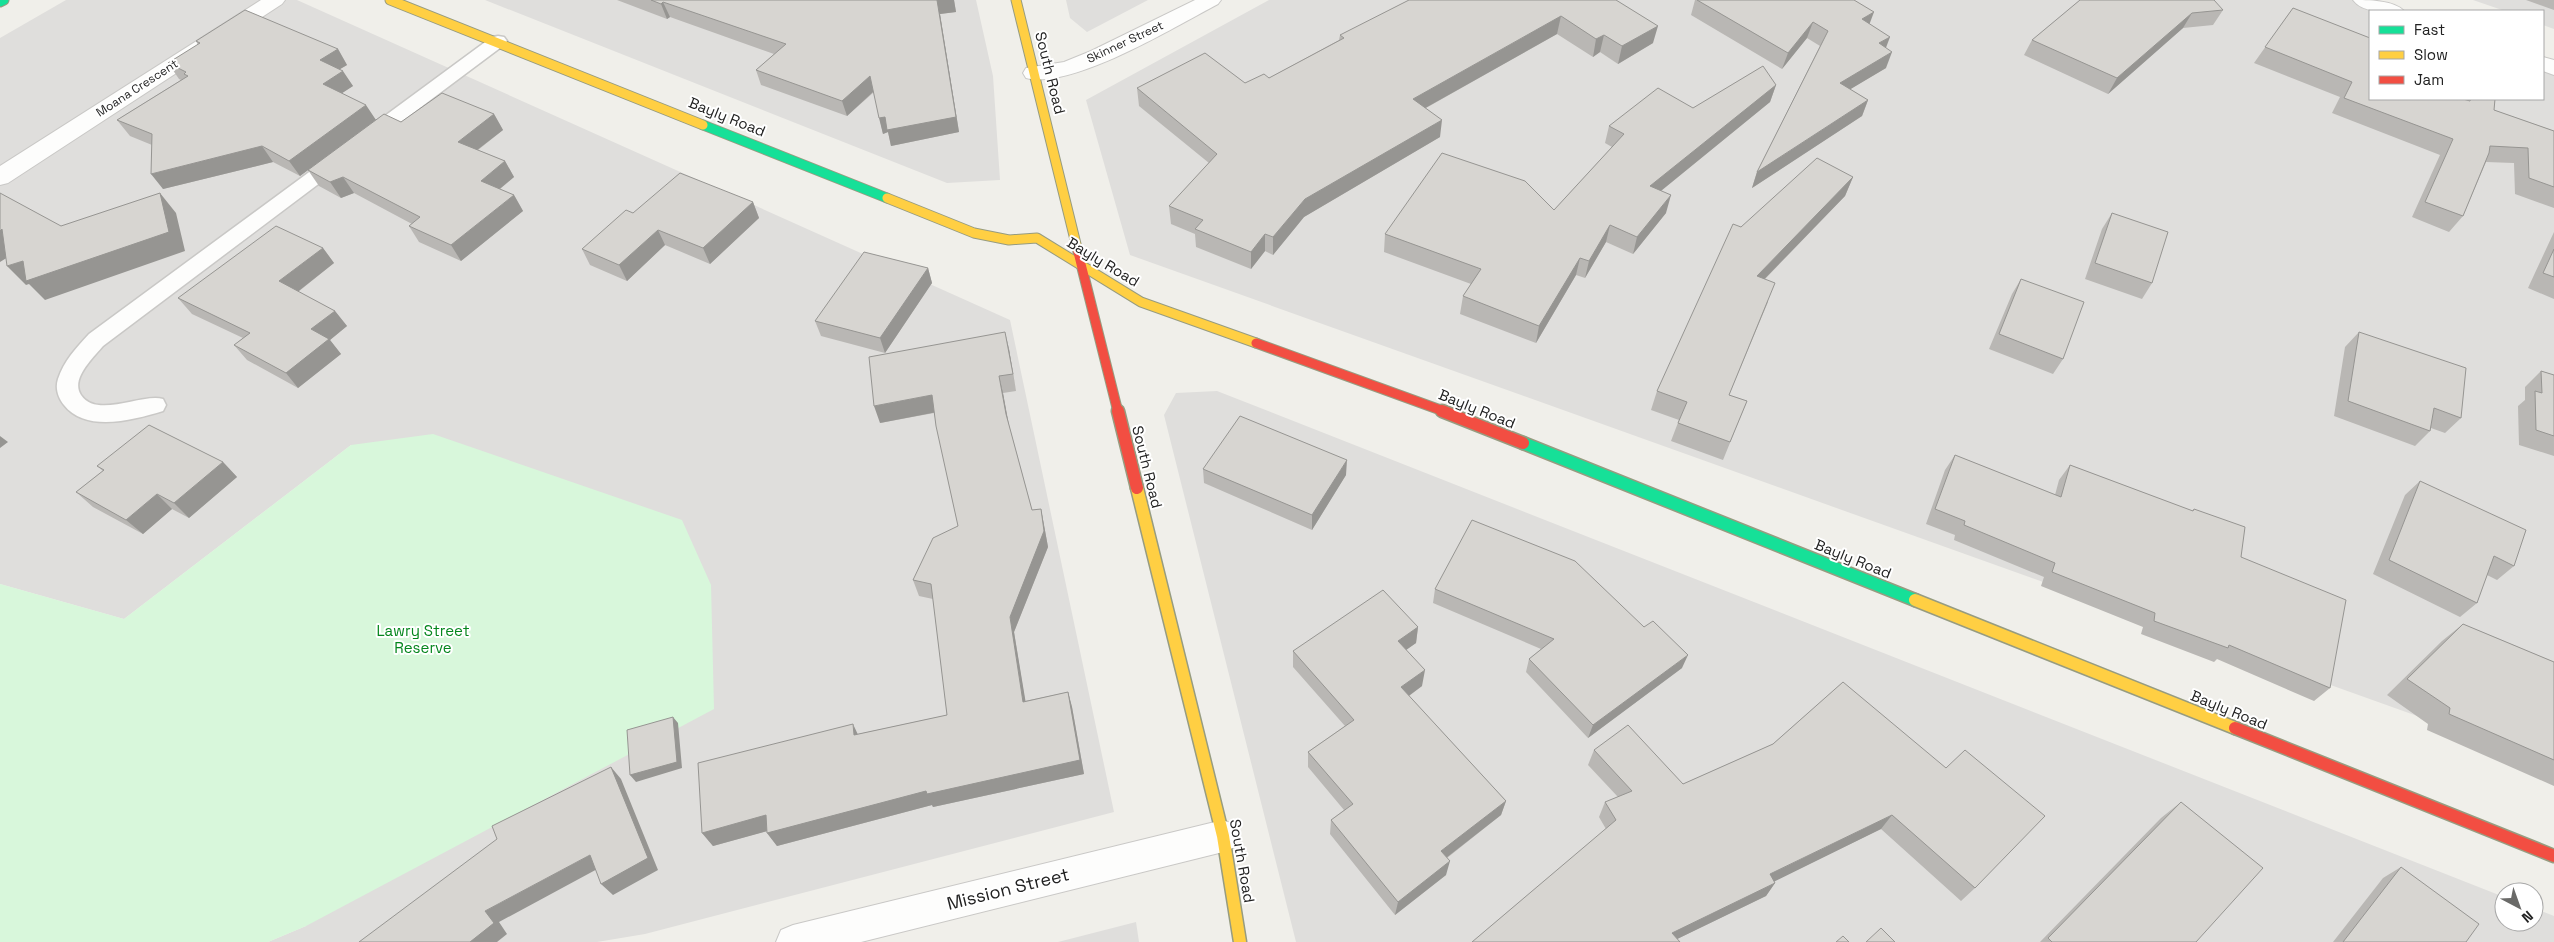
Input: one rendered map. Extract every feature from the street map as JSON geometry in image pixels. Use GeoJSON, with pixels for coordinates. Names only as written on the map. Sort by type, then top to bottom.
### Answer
{"type":"FeatureCollection","features":[{"type":"Feature","properties":{"kind":"street"},"geometry":{"type":"LineString","coordinates":[[0,2],[4,0]]}},
{"type":"Feature","properties":{"kind":"street","name":"Moana Crescent"},"geometry":{"type":"LineString","coordinates":[[0,177],[275,0]]}},
{"type":"Feature","properties":{"kind":"street","name":"Bayly Road"},"geometry":{"type":"LineString","coordinates":[[390,0],[498,41],[974,232],[1009,240],[1037,238],[1141,302],[1409,398],[2554,856]]}},
{"type":"Feature","properties":{"kind":"street","name":"South Road"},"geometry":{"type":"LineString","coordinates":[[1016,0],[1223,836],[1240,942]]}},
{"type":"Feature","properties":{"kind":"street","name":"Skinner Street"},"geometry":{"type":"LineString","coordinates":[[1034,73],[1068,68],[1099,56],[1211,0]]}},
{"type":"Feature","properties":{"kind":"street"},"geometry":{"type":"LineString","coordinates":[[2362,0],[2391,10]]}},
{"type":"Feature","properties":{"kind":"street","name":"Mission Street"},"geometry":{"type":"LineString","coordinates":[[793,942],[1223,836]]}},
{"type":"Feature","properties":{"kind":"lane"},"geometry":{"type":"LineString","coordinates":[[155,405],[122,414],[88,411],[74,404],[67,396],[65,385],[67,376],[82,354],[96,340],[498,41]]}},
{"type":"Feature","properties":{"kind":"shaded area"},"geometry":{"type":"Polygon","coordinates":[[[66,0],[297,0],[1010,320],[1114,812],[645,934],[597,942],[268,942],[306,926],[351,445],[124,619],[0,584],[0,38],[66,0]]]}},
{"type":"Feature","properties":{"kind":"shaded area"},"geometry":{"type":"Polygon","coordinates":[[[485,0],[976,0],[993,76],[1000,180],[947,183],[485,0]]]}},
{"type":"Feature","properties":{"kind":"shaded area"},"geometry":{"type":"Polygon","coordinates":[[[1066,0],[1148,0],[1087,32],[1070,18],[1066,0]]]}},
{"type":"Feature","properties":{"kind":"shaded area"},"geometry":{"type":"Polygon","coordinates":[[[1269,0],[2363,0],[2390,10],[2369,10],[2369,100],[2544,100],[2544,67],[2554,71],[2554,765],[1130,255],[1086,100],[1269,0]]]}},
{"type":"Feature","properties":{"kind":"shaded area"},"geometry":{"type":"Polygon","coordinates":[[[2473,0],[2554,0],[2554,29],[2544,25],[2544,10],[2502,10],[2473,0]]]}},
{"type":"Feature","properties":{"kind":"shaded area"},"geometry":{"type":"Polygon","coordinates":[[[1217,391],[2494,893],[2494,932],[2544,932],[2544,912],[2554,916],[2554,942],[1296,942],[1164,415],[1176,393],[1217,391]]]}},
{"type":"Feature","properties":{"kind":"shaded area"},"geometry":{"type":"Polygon","coordinates":[[[1136,922],[1139,942],[1058,942],[1136,922]]]}},
{"type":"Feature","properties":{"kind":"green space","name":"Lawry Street Reserve"},"geometry":{"type":"Polygon","coordinates":[[[433,434],[682,520],[711,585],[714,709],[306,926],[268,942],[0,942],[0,584],[124,619],[351,445],[433,434]]]}},
{"type":"Feature","properties":{"kind":"building"},"geometry":{"type":"Polygon","coordinates":[[[651,0],[937,0],[956,117],[887,130],[885,117],[879,118],[870,76],[842,101],[756,70],[786,44],[663,2],[661,4],[651,0]]]}},
{"type":"Feature","properties":{"kind":"building"},"geometry":{"type":"Polygon","coordinates":[[[1409,0],[1616,0],[1658,26],[1622,46],[1604,35],[1596,39],[1561,16],[1413,99],[1442,120],[1305,199],[1273,237],[1265,234],[1251,252],[1195,229],[1203,220],[1169,206],[1217,154],[1137,88],[1205,53],[1245,83],[1264,74],[1269,78],[1344,38],[1340,35],[1409,0]]]}},
{"type":"Feature","properties":{"kind":"building"},"geometry":{"type":"Polygon","coordinates":[[[1697,0],[1854,0],[1874,12],[1862,19],[1890,37],[1879,43],[1892,52],[1840,83],[1868,100],[1757,172],[1828,31],[1813,22],[1788,53],[1697,0]]]}},
{"type":"Feature","properties":{"kind":"building"},"geometry":{"type":"Polygon","coordinates":[[[2080,0],[2214,0],[2223,10],[2192,13],[2117,78],[2032,40],[2080,0]]]}},
{"type":"Feature","properties":{"kind":"building"},"geometry":{"type":"Polygon","coordinates":[[[2293,8],[2369,38],[2369,100],[2495,100],[2494,110],[2554,131],[2554,187],[2529,178],[2528,148],[2490,146],[2489,153],[2463,216],[2425,202],[2453,139],[2344,98],[2352,82],[2265,47],[2293,8]]]}},
{"type":"Feature","properties":{"kind":"building"},"geometry":{"type":"Polygon","coordinates":[[[245,10],[338,49],[320,60],[343,71],[323,84],[366,105],[289,161],[262,146],[151,174],[152,134],[117,120],[188,76],[184,74],[186,72],[168,63],[200,43],[196,41],[245,10]]]}},
{"type":"Feature","properties":{"kind":"building"},"geometry":{"type":"Polygon","coordinates":[[[1763,66],[1776,85],[1650,186],[1671,195],[1637,237],[1610,225],[1589,261],[1580,258],[1539,326],[1463,296],[1481,269],[1385,234],[1442,153],[1525,181],[1554,210],[1624,134],[1609,126],[1658,88],[1693,108],[1763,66]]]}},
{"type":"Feature","properties":{"kind":"building"},"geometry":{"type":"Polygon","coordinates":[[[442,93],[494,114],[458,142],[505,161],[481,181],[514,195],[451,245],[409,226],[420,217],[343,177],[330,182],[308,170],[384,114],[401,122],[442,93]]]}},
{"type":"Feature","properties":{"kind":"building"},"geometry":{"type":"Polygon","coordinates":[[[1817,158],[1853,177],[1757,276],[1775,283],[1729,395],[1747,401],[1730,442],[1678,423],[1687,402],[1657,391],[1733,224],[1741,227],[1817,158]]]}},
{"type":"Feature","properties":{"kind":"building"},"geometry":{"type":"Polygon","coordinates":[[[680,173],[753,202],[703,248],[658,230],[619,265],[582,249],[626,210],[633,213],[680,173]]]}},
{"type":"Feature","properties":{"kind":"building"},"geometry":{"type":"Polygon","coordinates":[[[0,193],[61,226],[160,193],[169,232],[26,281],[23,261],[7,266],[2,229],[0,231],[0,193]]]}},
{"type":"Feature","properties":{"kind":"building"},"geometry":{"type":"Polygon","coordinates":[[[2112,213],[2168,232],[2152,283],[2095,263],[2112,213]]]}},
{"type":"Feature","properties":{"kind":"building"},"geometry":{"type":"Polygon","coordinates":[[[276,226],[323,248],[279,281],[335,311],[311,329],[329,339],[286,373],[234,345],[250,333],[178,298],[276,226]]]}},
{"type":"Feature","properties":{"kind":"building"},"geometry":{"type":"Polygon","coordinates":[[[2554,249],[2554,277],[2543,273],[2554,249]]]}},
{"type":"Feature","properties":{"kind":"building"},"geometry":{"type":"Polygon","coordinates":[[[864,252],[928,268],[880,338],[815,321],[864,252]]]}},
{"type":"Feature","properties":{"kind":"building"},"geometry":{"type":"Polygon","coordinates":[[[2021,279],[2084,302],[2063,359],[1999,334],[2021,279]]]}},
{"type":"Feature","properties":{"kind":"building"},"geometry":{"type":"Polygon","coordinates":[[[1005,332],[1013,374],[999,376],[1006,414],[1032,510],[1041,509],[1044,531],[1010,617],[1023,702],[1068,692],[1080,760],[927,794],[926,791],[767,833],[766,815],[702,833],[698,763],[853,724],[854,735],[947,715],[931,584],[913,580],[933,538],[958,526],[936,426],[932,395],[874,406],[869,357],[1005,332]]]}},
{"type":"Feature","properties":{"kind":"building"},"geometry":{"type":"Polygon","coordinates":[[[2359,332],[2466,368],[2461,418],[2434,408],[2430,431],[2348,401],[2359,332]]]}},
{"type":"Feature","properties":{"kind":"building"},"geometry":{"type":"Polygon","coordinates":[[[2541,371],[2554,375],[2554,436],[2536,430],[2535,391],[2542,393],[2541,371]]]}},
{"type":"Feature","properties":{"kind":"building"},"geometry":{"type":"Polygon","coordinates":[[[1240,416],[1347,460],[1312,515],[1203,469],[1240,416]]]}},
{"type":"Feature","properties":{"kind":"building"},"geometry":{"type":"Polygon","coordinates":[[[149,425],[223,462],[174,503],[157,494],[126,520],[76,492],[104,470],[97,466],[149,425]]]}},
{"type":"Feature","properties":{"kind":"building"},"geometry":{"type":"Polygon","coordinates":[[[1955,455],[2061,497],[2070,465],[2193,511],[2194,509],[2245,527],[2241,557],[2346,600],[2330,688],[2229,645],[2228,648],[2154,621],[2155,613],[2052,572],[2055,563],[1964,525],[1965,521],[1935,509],[1955,455]]]}},
{"type":"Feature","properties":{"kind":"building"},"geometry":{"type":"Polygon","coordinates":[[[2420,481],[2526,530],[2514,566],[2494,556],[2477,603],[2389,560],[2420,481]]]}},
{"type":"Feature","properties":{"kind":"building"},"geometry":{"type":"Polygon","coordinates":[[[1472,520],[1575,561],[1644,627],[1653,621],[1688,655],[1593,725],[1529,659],[1554,639],[1435,589],[1472,520]]]}},
{"type":"Feature","properties":{"kind":"building"},"geometry":{"type":"Polygon","coordinates":[[[1383,590],[1418,627],[1398,641],[1425,670],[1401,687],[1506,801],[1441,851],[1450,861],[1398,902],[1331,820],[1353,804],[1308,752],[1354,720],[1293,651],[1383,590]]]}},
{"type":"Feature","properties":{"kind":"building"},"geometry":{"type":"Polygon","coordinates":[[[2463,624],[2554,662],[2554,760],[2449,714],[2450,708],[2407,679],[2463,624]]]}},
{"type":"Feature","properties":{"kind":"building"},"geometry":{"type":"Polygon","coordinates":[[[1843,682],[1946,768],[1965,750],[2045,816],[1975,888],[1892,815],[1770,874],[1775,883],[1672,933],[1680,942],[1472,942],[1616,820],[1605,802],[1632,791],[1594,750],[1628,725],[1683,784],[1773,744],[1843,682]]]}},
{"type":"Feature","properties":{"kind":"building"},"geometry":{"type":"Polygon","coordinates":[[[673,717],[677,762],[630,775],[627,730],[673,717]]]}},
{"type":"Feature","properties":{"kind":"building"},"geometry":{"type":"Polygon","coordinates":[[[611,767],[648,858],[601,884],[590,855],[485,911],[494,923],[470,942],[359,942],[497,839],[492,826],[611,767]]]}},
{"type":"Feature","properties":{"kind":"building"},"geometry":{"type":"Polygon","coordinates":[[[2181,802],[2263,868],[2196,942],[2052,942],[2048,938],[2181,802]]]}},
{"type":"Feature","properties":{"kind":"building"},"geometry":{"type":"Polygon","coordinates":[[[2401,867],[2479,924],[2466,942],[2343,942],[2401,867]]]}},
{"type":"Feature","properties":{"kind":"building"},"geometry":{"type":"Polygon","coordinates":[[[1881,928],[1895,942],[1866,942],[1881,928]]]}},
{"type":"Feature","properties":{"kind":"building"},"geometry":{"type":"Polygon","coordinates":[[[1843,936],[1849,942],[1836,942],[1843,936]]]}},
{"type":"Feature","properties":{"kind":"traffic: fast"},"geometry":{"type":"LineString","coordinates":[[0,2],[4,0]]}},
{"type":"Feature","properties":{"kind":"traffic: fast"},"geometry":{"type":"LineString","coordinates":[[703,125],[887,198]]}},
{"type":"Feature","properties":{"kind":"traffic: fast"},"geometry":{"type":"LineString","coordinates":[[1523,443],[1915,600]]}},
{"type":"Feature","properties":{"kind":"traffic: slow"},"geometry":{"type":"LineString","coordinates":[[390,0],[703,125]]}},
{"type":"Feature","properties":{"kind":"traffic: slow"},"geometry":{"type":"LineString","coordinates":[[1016,0],[1077,248]]}},
{"type":"Feature","properties":{"kind":"traffic: slow"},"geometry":{"type":"LineString","coordinates":[[887,198],[974,233],[1009,240],[1037,238],[1141,302],[1256,343]]}},
{"type":"Feature","properties":{"kind":"traffic: slow"},"geometry":{"type":"LineString","coordinates":[[1137,488],[1223,836],[1240,942]]}},
{"type":"Feature","properties":{"kind":"traffic: slow"},"geometry":{"type":"LineString","coordinates":[[1915,600],[2235,728]]}},
{"type":"Feature","properties":{"kind":"traffic: jam"},"geometry":{"type":"LineString","coordinates":[[1077,248],[1137,488]]}},
{"type":"Feature","properties":{"kind":"traffic: jam"},"geometry":{"type":"LineString","coordinates":[[1256,343],[1400,394],[1523,443]]}},
{"type":"Feature","properties":{"kind":"traffic: jam"},"geometry":{"type":"LineString","coordinates":[[2235,728],[2554,856]]}}]}
